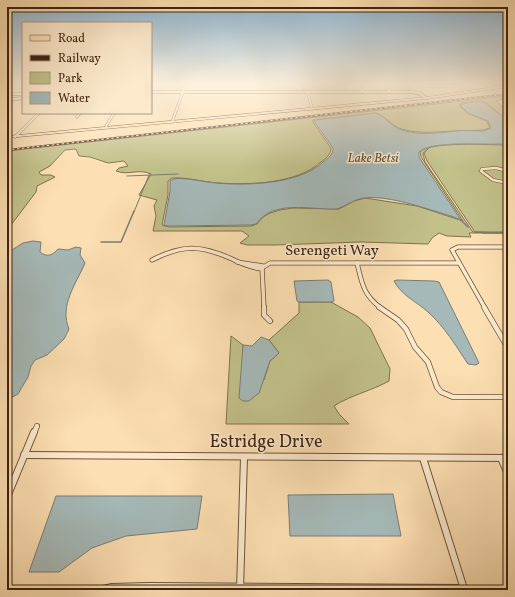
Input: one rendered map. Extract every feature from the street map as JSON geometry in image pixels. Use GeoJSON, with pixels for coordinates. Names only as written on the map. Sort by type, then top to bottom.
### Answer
{"type":"FeatureCollection","features":[{"type":"Feature","properties":{"kind":"main road"},"geometry":{"type":"LineString","coordinates":[[255,114],[262,111]]}},
{"type":"Feature","properties":{"kind":"main road"},"geometry":{"type":"LineString","coordinates":[[16,135],[96,129],[262,111]]}},
{"type":"Feature","properties":{"kind":"main road"},"geometry":{"type":"LineString","coordinates":[[7,136],[284,111]]}},
{"type":"Feature","properties":{"kind":"main road"},"geometry":{"type":"LineString","coordinates":[[237,116],[245,113]]}},
{"type":"Feature","properties":{"kind":"main road"},"geometry":{"type":"LineString","coordinates":[[96,129],[106,126]]}},
{"type":"Feature","properties":{"kind":"street"},"geometry":{"type":"LineString","coordinates":[[172,121],[176,111]]}},
{"type":"Feature","properties":{"kind":"street"},"geometry":{"type":"LineString","coordinates":[[16,135],[38,114]]}},
{"type":"Feature","properties":{"kind":"street"},"geometry":{"type":"LineString","coordinates":[[76,117],[79,114]]}},
{"type":"Feature","properties":{"kind":"street"},"geometry":{"type":"LineString","coordinates":[[106,126],[113,114]]}},
{"type":"Feature","properties":{"kind":"street"},"geometry":{"type":"LineString","coordinates":[[508,171],[487,168],[482,169],[481,171],[487,178],[493,181],[508,183]]}},
{"type":"Feature","properties":{"kind":"street"},"geometry":{"type":"LineString","coordinates":[[152,260],[168,251],[191,247],[210,250],[246,266],[263,267],[264,315],[270,321]]}},
{"type":"Feature","properties":{"kind":"street"},"geometry":{"type":"LineString","coordinates":[[508,248],[455,248],[452,250],[508,348]]}},
{"type":"Feature","properties":{"kind":"street","name":"Serengeti Way"},"geometry":{"type":"LineString","coordinates":[[263,267],[270,263],[459,263]]}},
{"type":"Feature","properties":{"kind":"street"},"geometry":{"type":"LineString","coordinates":[[357,263],[364,290],[368,296],[398,320],[406,329],[415,347],[428,362],[440,392],[453,397],[508,398]]}},
{"type":"Feature","properties":{"kind":"street"},"geometry":{"type":"LineString","coordinates":[[7,497],[37,426]]}},
{"type":"Feature","properties":{"kind":"street","name":"Estridge Drive"},"geometry":{"type":"LineString","coordinates":[[24,456],[508,458]]}},
{"type":"Feature","properties":{"kind":"street"},"geometry":{"type":"LineString","coordinates":[[240,588],[244,457]]}},
{"type":"Feature","properties":{"kind":"street"},"geometry":{"type":"LineString","coordinates":[[99,590],[112,587],[464,589],[423,458]]}},
{"type":"Feature","properties":{"kind":"street"},"geometry":{"type":"LineString","coordinates":[[501,458],[508,474]]}},
{"type":"Feature","properties":{"kind":"green space"},"geometry":{"type":"Polygon","coordinates":[[[373,111],[465,111],[487,121],[490,128],[483,130],[416,132],[398,127],[376,113],[313,120],[331,148],[328,156],[311,169],[286,179],[272,182],[244,184],[172,178],[168,181],[168,195],[162,225],[169,227],[251,226],[257,224],[263,217],[270,213],[280,210],[293,208],[339,209],[354,201],[365,198],[417,206],[463,221],[421,157],[420,152],[429,148],[423,153],[425,162],[473,232],[508,233],[469,233],[471,237],[447,236],[439,233],[432,238],[428,244],[361,242],[247,245],[240,243],[249,236],[242,231],[153,231],[156,216],[154,206],[157,200],[139,195],[151,174],[146,172],[125,173],[116,171],[119,168],[128,166],[124,161],[108,163],[90,157],[79,156],[76,149],[65,150],[50,166],[39,172],[41,175],[51,175],[55,177],[37,186],[36,192],[11,225],[7,227],[7,151],[373,111]]]}},
{"type":"Feature","properties":{"kind":"green space"},"geometry":{"type":"Polygon","coordinates":[[[496,111],[508,111],[508,117],[502,116],[496,111]]]}},
{"type":"Feature","properties":{"kind":"green space"},"geometry":{"type":"Polygon","coordinates":[[[475,144],[508,145],[508,232],[475,232],[427,161],[424,153],[429,148],[436,146],[475,144]]]}},
{"type":"Feature","properties":{"kind":"green space"},"geometry":{"type":"Polygon","coordinates":[[[299,302],[331,302],[358,317],[370,328],[390,369],[389,381],[334,406],[339,414],[349,424],[226,424],[231,336],[243,345],[244,350],[264,380],[270,361],[279,353],[269,340],[299,313],[299,302]]]}},
{"type":"Feature","properties":{"kind":"water","name":"Lake Betsi"},"geometry":{"type":"Polygon","coordinates":[[[466,111],[496,111],[503,116],[508,117],[508,144],[447,144],[425,148],[419,152],[419,157],[461,220],[411,204],[372,197],[360,199],[336,209],[293,208],[272,211],[256,224],[250,225],[164,225],[170,191],[170,181],[173,179],[229,184],[272,182],[301,175],[325,161],[332,153],[333,148],[314,121],[315,120],[376,113],[399,129],[413,133],[484,131],[491,128],[488,121],[466,111]]]}},
{"type":"Feature","properties":{"kind":"water"},"geometry":{"type":"Polygon","coordinates":[[[33,241],[41,242],[40,252],[45,255],[52,254],[58,249],[68,250],[76,247],[81,248],[80,255],[85,263],[73,287],[67,304],[66,320],[69,329],[64,339],[47,355],[35,360],[31,366],[28,377],[18,394],[7,400],[7,251],[12,250],[23,243],[33,241]]]}},
{"type":"Feature","properties":{"kind":"water"},"geometry":{"type":"Polygon","coordinates":[[[328,280],[331,282],[334,301],[297,301],[294,281],[328,280]]]}},
{"type":"Feature","properties":{"kind":"water"},"geometry":{"type":"Polygon","coordinates":[[[394,281],[439,282],[479,363],[476,365],[468,364],[450,336],[428,312],[401,291],[394,281]]]}},
{"type":"Feature","properties":{"kind":"water"},"geometry":{"type":"Polygon","coordinates":[[[261,337],[269,340],[279,353],[270,361],[259,393],[249,401],[243,401],[239,398],[243,345],[252,346],[261,337]]]}},
{"type":"Feature","properties":{"kind":"water"},"geometry":{"type":"Polygon","coordinates":[[[393,494],[401,536],[290,536],[288,495],[393,494]]]}},
{"type":"Feature","properties":{"kind":"water"},"geometry":{"type":"Polygon","coordinates":[[[56,496],[202,496],[197,529],[126,536],[92,548],[59,572],[29,572],[56,496]]]}},
{"type":"Feature","properties":{"kind":"waterway"},"geometry":{"type":"LineString","coordinates":[[149,175],[178,174]]}},
{"type":"Feature","properties":{"kind":"waterway"},"geometry":{"type":"LineString","coordinates":[[127,176],[149,175]]}},
{"type":"Feature","properties":{"kind":"waterway"},"geometry":{"type":"LineString","coordinates":[[134,212],[149,175]]}},
{"type":"Feature","properties":{"kind":"waterway"},"geometry":{"type":"LineString","coordinates":[[101,242],[121,242],[134,211]]}},
{"type":"Feature","properties":{"kind":"waterway"},"geometry":{"type":"LineString","coordinates":[[461,220],[468,227]]}},
{"type":"Feature","properties":{"kind":"waterway"},"geometry":{"type":"LineString","coordinates":[[483,233],[508,233]]}},
{"type":"Feature","properties":{"kind":"railway"},"geometry":{"type":"LineString","coordinates":[[7,150],[357,111]]}}]}
